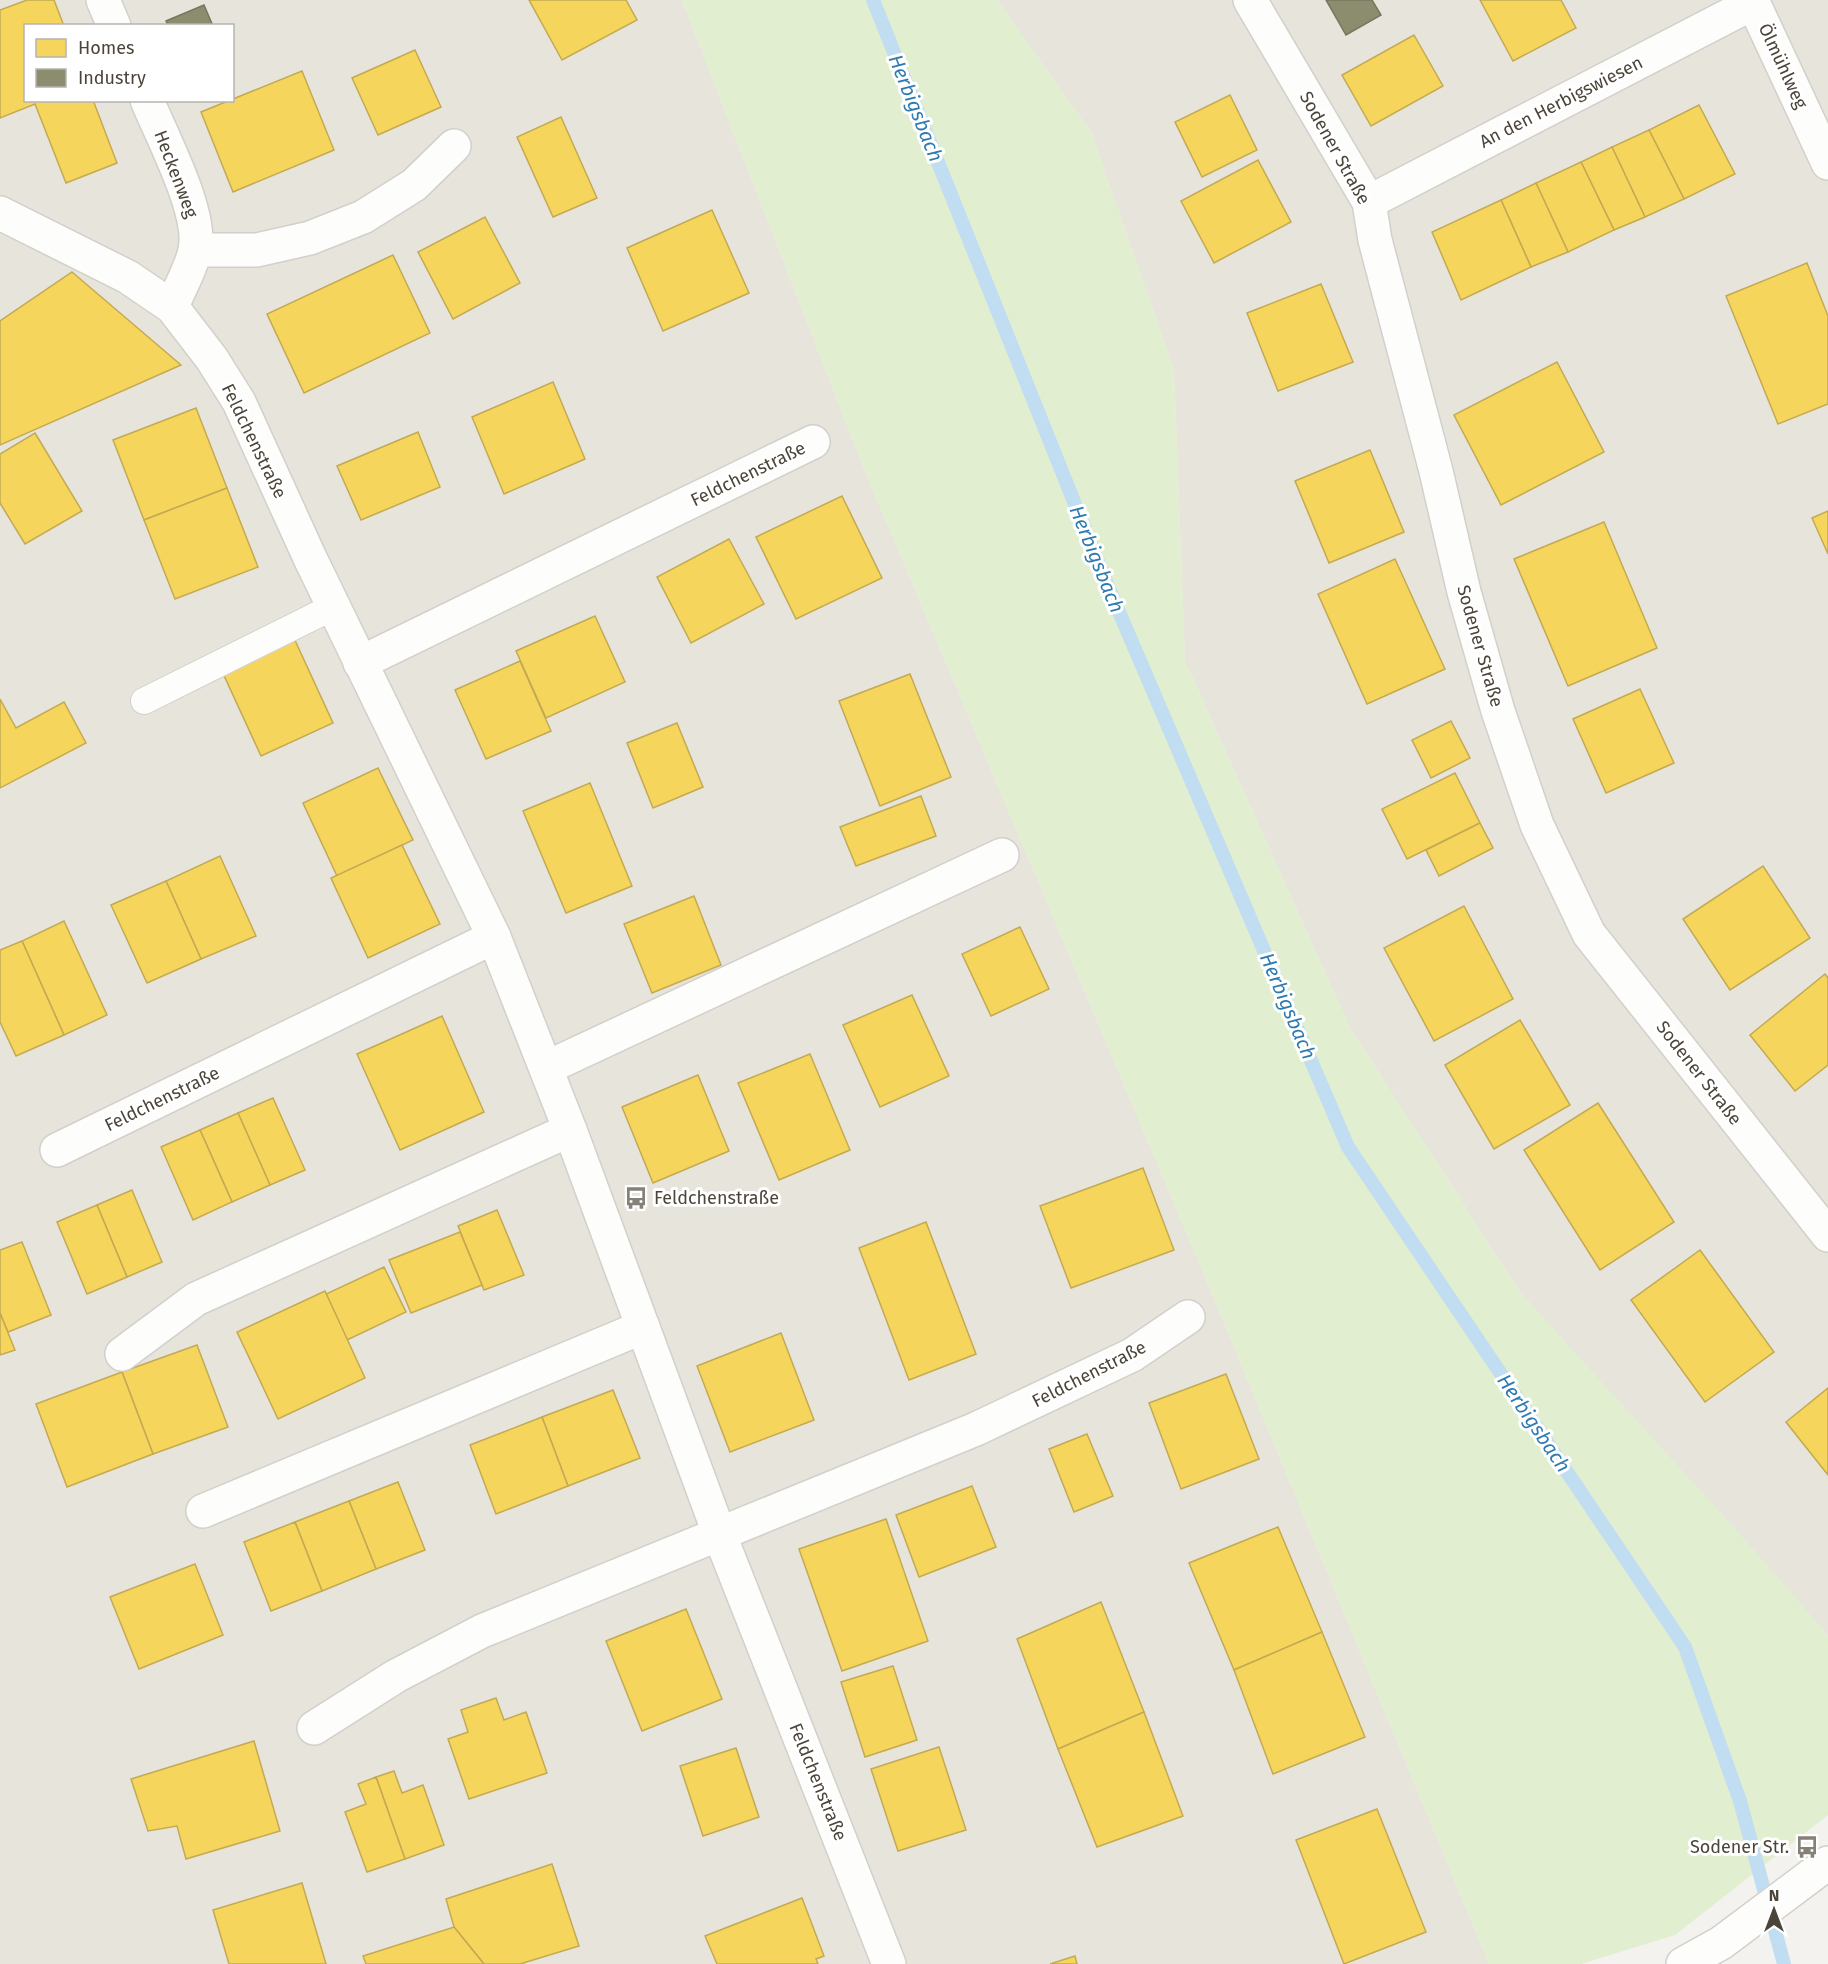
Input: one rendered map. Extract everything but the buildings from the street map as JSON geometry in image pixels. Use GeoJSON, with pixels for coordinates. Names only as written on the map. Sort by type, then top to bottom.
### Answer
{"type":"FeatureCollection","features":[{"type":"Feature","properties":{"kind":"street"},"geometry":{"type":"LineString","coordinates":[[103,0],[113,24]]}},
{"type":"Feature","properties":{"kind":"street","name":"Sodener Straße"},"geometry":{"type":"LineString","coordinates":[[1250,0],[1369,202],[1375,240],[1436,471],[1464,592],[1498,711],[1537,825],[1589,934],[1828,1235]]}},
{"type":"Feature","properties":{"kind":"street","name":"An den Herbigswiesen"},"geometry":{"type":"LineString","coordinates":[[1369,202],[1753,1]]}},
{"type":"Feature","properties":{"kind":"street","name":"Ölmühlweg"},"geometry":{"type":"LineString","coordinates":[[1753,1],[1828,163]]}},
{"type":"Feature","properties":{"kind":"street","name":"Heckenweg"},"geometry":{"type":"LineString","coordinates":[[148,102],[187,194],[196,222],[195,250],[172,307]]}},
{"type":"Feature","properties":{"kind":"street"},"geometry":{"type":"LineString","coordinates":[[195,250],[257,250],[310,238],[363,217],[414,185],[454,146]]}},
{"type":"Feature","properties":{"kind":"street","name":"Feldchenstraße"},"geometry":{"type":"LineString","coordinates":[[0,213],[128,277],[172,307],[212,359],[239,402],[333,607],[494,937],[570,1130],[719,1533],[889,1964]]}},
{"type":"Feature","properties":{"kind":"street","name":"Feldchenstraße"},"geometry":{"type":"LineString","coordinates":[[360,663],[813,442]]}},
{"type":"Feature","properties":{"kind":"street"},"geometry":{"type":"LineString","coordinates":[[546,1068],[1002,855]]}},
{"type":"Feature","properties":{"kind":"street","name":"Feldchenstraße"},"geometry":{"type":"LineString","coordinates":[[57,1150],[494,937]]}},
{"type":"Feature","properties":{"kind":"street"},"geometry":{"type":"LineString","coordinates":[[122,1354],[196,1299],[570,1130]]}},
{"type":"Feature","properties":{"kind":"street","name":"Feldchenstraße"},"geometry":{"type":"LineString","coordinates":[[314,1728],[396,1676],[482,1631],[976,1430],[1132,1354],[1188,1317]]}},
{"type":"Feature","properties":{"kind":"street"},"geometry":{"type":"LineString","coordinates":[[202,1511],[643,1327]]}},
{"type":"Feature","properties":{"kind":"street"},"geometry":{"type":"LineString","coordinates":[[1683,1964],[1721,1943],[1819,1871]]}},
{"type":"Feature","properties":{"kind":"lane"},"geometry":{"type":"LineString","coordinates":[[144,701],[333,607]]}},
{"type":"Feature","properties":{"kind":"shaded area"},"geometry":{"type":"Polygon","coordinates":[[[0,0],[682,0],[862,464],[1203,1272],[1489,1964],[0,1964],[0,0]]]}},
{"type":"Feature","properties":{"kind":"shaded area"},"geometry":{"type":"Polygon","coordinates":[[[997,0],[1828,0],[1828,1638],[1520,1292],[1350,1028],[1185,661],[1174,370],[1091,132],[997,0]]]}},
{"type":"Feature","properties":{"kind":"green space"},"geometry":{"type":"Polygon","coordinates":[[[682,0],[997,0],[1091,132],[1174,370],[1185,661],[1350,1028],[1520,1292],[1740,1534],[1828,1635],[1828,1815],[1675,1935],[1581,1964],[1489,1964],[1203,1272],[862,464],[682,0]]]}},
{"type":"Feature","properties":{"kind":"waterway","name":"Herbigsbach"},"geometry":{"type":"LineString","coordinates":[[873,0],[1105,579],[1348,1147],[1685,1647],[1740,1801],[1784,1964]]}},
{"type":"Feature","properties":{"kind":"place","name":"Feldchenstraße"},"geometry":{"type":"Point","coordinates":[636,1198]}},
{"type":"Feature","properties":{"kind":"place","name":"Sodener Str."},"geometry":{"type":"Point","coordinates":[1807,1847]}}]}
